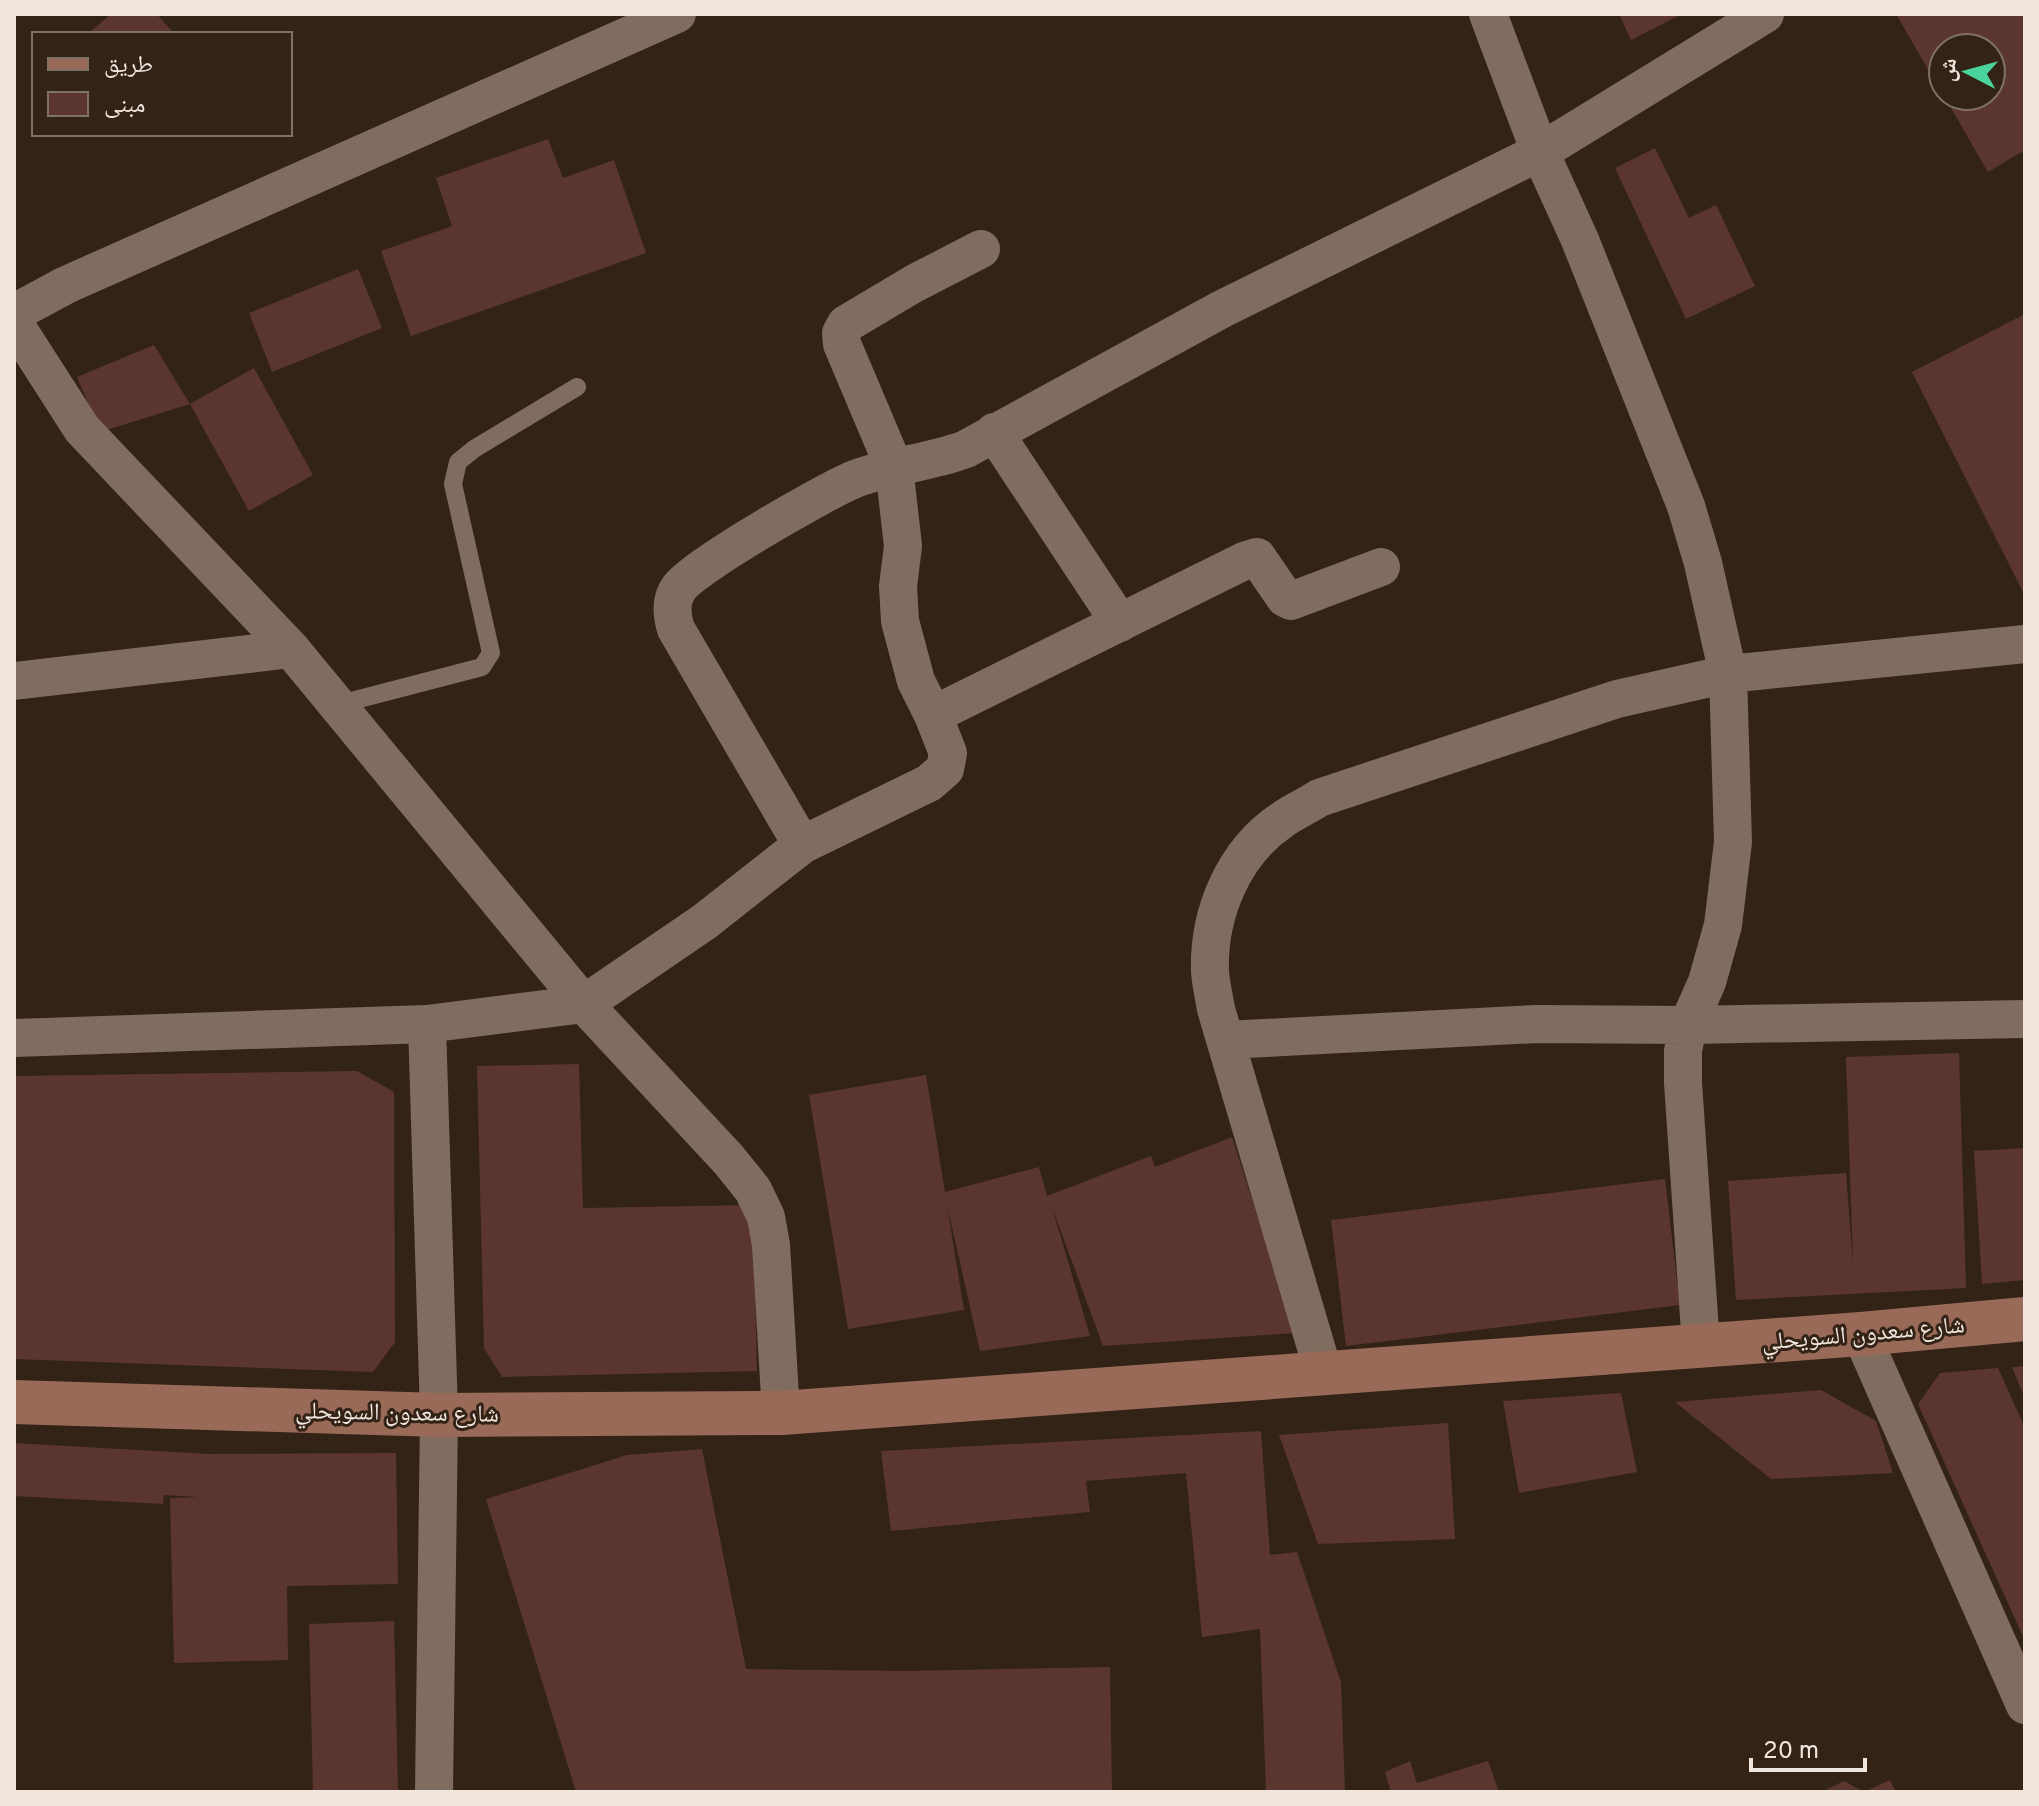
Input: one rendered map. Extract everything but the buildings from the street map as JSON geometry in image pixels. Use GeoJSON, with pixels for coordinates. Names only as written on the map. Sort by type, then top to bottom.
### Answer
{"type":"FeatureCollection","features":[{"type":"Feature","properties":{"kind":"main road","name":"شارع سعدون السويحلي"},"geometry":{"type":"LineString","coordinates":[[14,1402],[439,1415],[781,1413],[1861,1334],[2025,1319]]}},
{"type":"Feature","properties":{"kind":"street"},"geometry":{"type":"LineString","coordinates":[[14,313],[66,285],[677,14]]}},
{"type":"Feature","properties":{"kind":"street"},"geometry":{"type":"LineString","coordinates":[[1488,14],[1540,152],[1580,240],[1686,506],[1703,563],[1728,674],[1733,842],[1723,925],[1707,982],[1688,1025],[1683,1051],[1701,1346]]}},
{"type":"Feature","properties":{"kind":"street"},"geometry":{"type":"LineString","coordinates":[[802,845],[676,629],[672,609],[680,585],[722,556],[839,486],[894,467],[938,460],[966,449],[1222,309],[1540,152],[1765,14]]}},
{"type":"Feature","properties":{"kind":"street"},"geometry":{"type":"LineString","coordinates":[[14,1038],[427,1024],[584,1004],[704,922],[802,845],[929,783],[945,769],[948,753],[916,681],[900,621],[898,586],[903,546],[894,467],[842,344],[842,328],[915,283],[981,249]]}},
{"type":"Feature","properties":{"kind":"street"},"geometry":{"type":"LineString","coordinates":[[14,323],[82,429],[291,649],[584,1004],[729,1160],[753,1190],[766,1217],[772,1254],[781,1413]]}},
{"type":"Feature","properties":{"kind":"street"},"geometry":{"type":"LineString","coordinates":[[994,432],[1120,623]]}},
{"type":"Feature","properties":{"kind":"street"},"geometry":{"type":"LineString","coordinates":[[933,715],[1254,556],[1285,598],[1291,601],[1381,567]]}},
{"type":"Feature","properties":{"kind":"street"},"geometry":{"type":"LineString","coordinates":[[1324,1374],[1216,1009],[1210,970],[1215,924],[1225,886],[1248,851],[1280,821],[1319,798],[1617,699],[1728,674],[2025,644]]}},
{"type":"Feature","properties":{"kind":"street"},"geometry":{"type":"LineString","coordinates":[[14,681],[291,649]]}},
{"type":"Feature","properties":{"kind":"street"},"geometry":{"type":"LineString","coordinates":[[1226,1040],[1536,1024],[1688,1025],[2025,1019]]}},
{"type":"Feature","properties":{"kind":"street"},"geometry":{"type":"LineString","coordinates":[[427,1024],[439,1415],[434,1792]]}},
{"type":"Feature","properties":{"kind":"street"},"geometry":{"type":"LineString","coordinates":[[1861,1334],[2025,1705]]}},
{"type":"Feature","properties":{"kind":"lane"},"geometry":{"type":"LineString","coordinates":[[336,705],[482,667],[491,653],[453,484],[458,462],[474,449],[577,387]]}}]}
